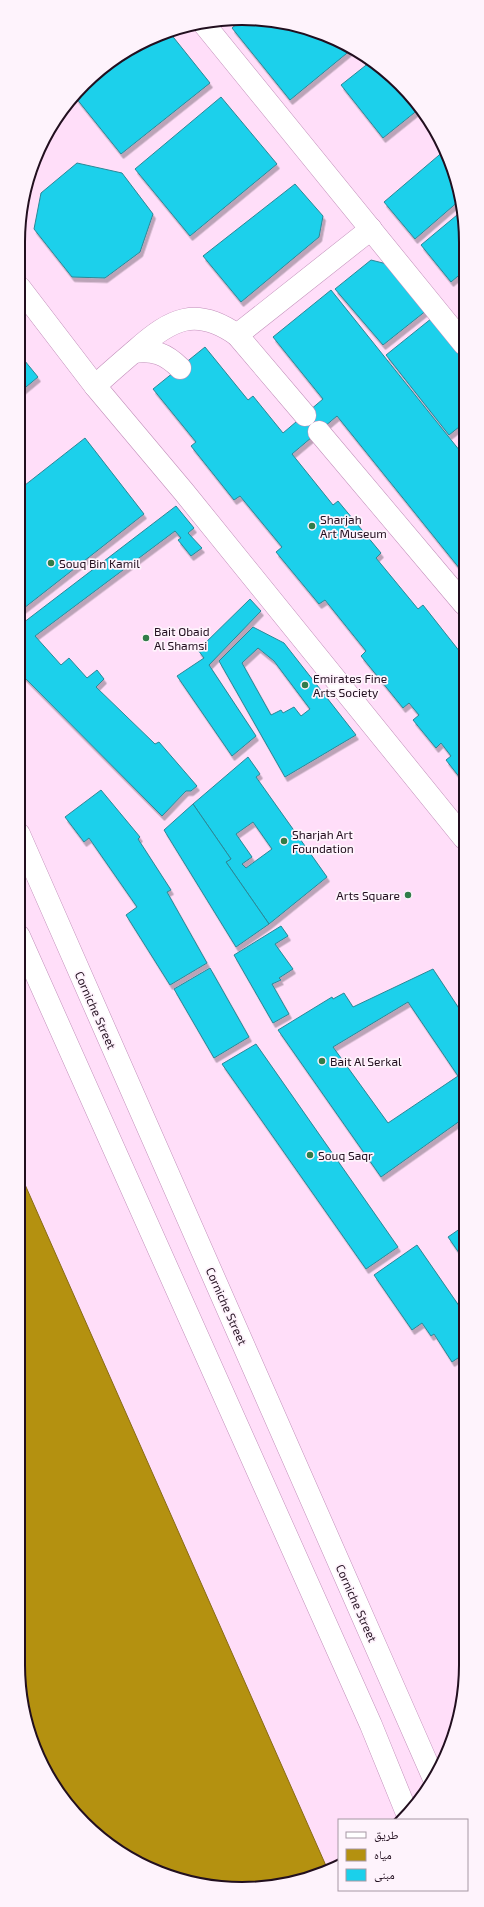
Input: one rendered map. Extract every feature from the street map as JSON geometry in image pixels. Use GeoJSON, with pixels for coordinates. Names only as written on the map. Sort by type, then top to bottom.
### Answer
{"type":"FeatureCollection","features":[{"type":"Feature","properties":{"kind":"main road"},"geometry":{"type":"LineString","coordinates":[[207,28],[459,338]]}},
{"type":"Feature","properties":{"kind":"main road"},"geometry":{"type":"LineString","coordinates":[[237,335],[371,229]]}},
{"type":"Feature","properties":{"kind":"main road"},"geometry":{"type":"LineString","coordinates":[[25,295],[95,386],[184,492],[459,832]]}},
{"type":"Feature","properties":{"kind":"main road"},"geometry":{"type":"LineString","coordinates":[[95,386],[165,327],[181,320],[198,318],[225,326],[237,335],[305,415]]}},
{"type":"Feature","properties":{"kind":"main road"},"geometry":{"type":"LineString","coordinates":[[134,352],[144,350],[159,353],[172,360],[180,368]]}},
{"type":"Feature","properties":{"kind":"main road"},"geometry":{"type":"LineString","coordinates":[[318,432],[459,598]]}},
{"type":"Feature","properties":{"kind":"main road","name":"Corniche Street"},"geometry":{"type":"LineString","coordinates":[[25,848],[431,1772]]}},
{"type":"Feature","properties":{"kind":"main road"},"geometry":{"type":"LineString","coordinates":[[25,949],[364,1711],[405,1808]]}},
{"type":"Feature","properties":{"kind":"water"},"geometry":{"type":"Polygon","coordinates":[[[25,1185],[326,1865],[298,1875],[256,1882],[228,1882],[200,1878],[172,1870],[146,1860],[133,1853],[99,1828],[70,1797],[47,1761],[32,1721],[25,1679],[25,1185]]]}},
{"type":"Feature","properties":{"kind":"building"},"geometry":{"type":"Polygon","coordinates":[[[236,25],[256,25],[284,29],[312,37],[338,47],[348,53],[290,100],[232,28],[236,25]]]}},
{"type":"Feature","properties":{"kind":"building"},"geometry":{"type":"Polygon","coordinates":[[[173,37],[210,83],[121,154],[78,100],[99,79],[121,62],[146,47],[173,37]]]}},
{"type":"Feature","properties":{"kind":"building"},"geometry":{"type":"Polygon","coordinates":[[[367,65],[385,79],[415,112],[383,138],[341,85],[367,65]]]}},
{"type":"Feature","properties":{"kind":"building"},"geometry":{"type":"Polygon","coordinates":[[[221,97],[277,164],[190,236],[135,169],[221,97]]]}},
{"type":"Feature","properties":{"kind":"building"},"geometry":{"type":"Polygon","coordinates":[[[440,154],[452,186],[456,204],[415,239],[384,202],[440,154]]]}},
{"type":"Feature","properties":{"kind":"building"},"geometry":{"type":"Polygon","coordinates":[[[77,163],[122,173],[153,214],[140,252],[105,278],[72,277],[34,229],[41,193],[77,163]]]}},
{"type":"Feature","properties":{"kind":"building"},"geometry":{"type":"Polygon","coordinates":[[[295,184],[323,216],[319,237],[241,302],[203,256],[295,184]]]}},
{"type":"Feature","properties":{"kind":"building"},"geometry":{"type":"Polygon","coordinates":[[[457,215],[459,228],[459,275],[451,282],[421,245],[457,215]]]}},
{"type":"Feature","properties":{"kind":"building"},"geometry":{"type":"Polygon","coordinates":[[[371,260],[387,264],[427,310],[383,345],[335,289],[371,260]]]}},
{"type":"Feature","properties":{"kind":"building","name":"Sharjah Art Museum"},"geometry":{"type":"Polygon","coordinates":[[[331,290],[459,450],[459,568],[337,416],[292,454],[333,505],[338,501],[381,553],[376,558],[418,609],[423,605],[459,651],[459,777],[446,760],[451,756],[441,743],[436,748],[413,720],[419,715],[409,703],[403,708],[361,656],[366,651],[325,600],[319,604],[276,552],[282,547],[240,496],[234,500],[191,446],[196,442],[153,389],[205,347],[248,400],[253,396],[283,433],[323,399],[273,337],[331,290]]]}},
{"type":"Feature","properties":{"kind":"building"},"geometry":{"type":"Polygon","coordinates":[[[437,314],[459,342],[459,427],[449,435],[386,355],[437,314]]]}},
{"type":"Feature","properties":{"kind":"building"},"geometry":{"type":"Polygon","coordinates":[[[25,361],[38,377],[25,388],[25,361]]]}},
{"type":"Feature","properties":{"kind":"building","name":"Souq Bin Kamil"},"geometry":{"type":"Polygon","coordinates":[[[85,438],[144,514],[25,607],[25,485],[85,438]]]}},
{"type":"Feature","properties":{"kind":"building"},"geometry":{"type":"Polygon","coordinates":[[[176,506],[194,528],[188,533],[202,548],[191,556],[178,540],[181,538],[175,531],[35,636],[61,665],[69,658],[87,678],[97,670],[104,679],[96,687],[155,744],[159,742],[197,786],[191,791],[186,791],[162,816],[25,678],[25,621],[176,506]]]}},
{"type":"Feature","properties":{"kind":"building"},"geometry":{"type":"Polygon","coordinates":[[[250,599],[261,611],[209,665],[256,736],[232,756],[177,676],[204,658],[198,650],[250,599]]]}},
{"type":"Feature","properties":{"kind":"building","name":"Emirates Fine Arts Society"},"geometry":{"type":"Polygon","coordinates":[[[253,627],[284,643],[356,735],[285,777],[219,661],[253,627]],[[258,648],[242,663],[271,715],[281,710],[283,713],[294,707],[301,716],[310,709],[274,661],[258,648]]]}},
{"type":"Feature","properties":{"kind":"building","name":"Sharjah Art Foundation"},"geometry":{"type":"Polygon","coordinates":[[[248,757],[260,774],[256,777],[327,877],[269,924],[226,862],[231,859],[193,804],[248,757]],[[253,822],[236,834],[252,857],[242,864],[246,868],[272,849],[253,822]]]}},
{"type":"Feature","properties":{"kind":"building"},"geometry":{"type":"Polygon","coordinates":[[[101,790],[140,837],[138,839],[171,890],[167,892],[207,963],[170,985],[126,915],[137,907],[89,838],[84,842],[65,817],[101,790]]]}},
{"type":"Feature","properties":{"kind":"building"},"geometry":{"type":"Polygon","coordinates":[[[193,804],[231,859],[226,862],[269,924],[236,947],[164,830],[193,804]]]}},
{"type":"Feature","properties":{"kind":"building"},"geometry":{"type":"Polygon","coordinates":[[[281,926],[288,936],[275,944],[293,969],[279,978],[281,980],[272,984],[289,1014],[273,1023],[234,955],[281,926]]]}},
{"type":"Feature","properties":{"kind":"building"},"geometry":{"type":"Polygon","coordinates":[[[210,968],[249,1037],[214,1058],[174,989],[210,968]]]}},
{"type":"Feature","properties":{"kind":"building","name":"Bait Al Serkal"},"geometry":{"type":"Polygon","coordinates":[[[433,969],[459,1008],[459,1122],[381,1177],[278,1030],[332,997],[333,999],[344,993],[353,1007],[433,969]],[[408,1002],[333,1047],[388,1123],[458,1076],[408,1002]]]}},
{"type":"Feature","properties":{"kind":"building","name":"Souq Saqr"},"geometry":{"type":"Polygon","coordinates":[[[256,1044],[398,1247],[366,1269],[222,1064],[256,1044]]]}},
{"type":"Feature","properties":{"kind":"building"},"geometry":{"type":"Polygon","coordinates":[[[459,1229],[459,1253],[448,1237],[459,1229]]]}},
{"type":"Feature","properties":{"kind":"building"},"geometry":{"type":"Polygon","coordinates":[[[417,1245],[459,1306],[459,1360],[458,1358],[452,1362],[434,1334],[431,1336],[422,1323],[412,1330],[374,1275],[417,1245]]]}},
{"type":"Feature","properties":{"kind":"place","name":"Sharjah Art Museum"},"geometry":{"type":"Point","coordinates":[312,526]}},
{"type":"Feature","properties":{"kind":"place","name":"Souq Bin Kamil"},"geometry":{"type":"Point","coordinates":[51,563]}},
{"type":"Feature","properties":{"kind":"place","name":"Bait Obaid Al Shamsi"},"geometry":{"type":"Point","coordinates":[146,638]}},
{"type":"Feature","properties":{"kind":"place","name":"Emirates Fine Arts Society"},"geometry":{"type":"Point","coordinates":[305,685]}},
{"type":"Feature","properties":{"kind":"place","name":"Sharjah Art Foundation"},"geometry":{"type":"Point","coordinates":[284,841]}},
{"type":"Feature","properties":{"kind":"place","name":"Arts Square"},"geometry":{"type":"Point","coordinates":[408,895]}},
{"type":"Feature","properties":{"kind":"place","name":"Bait Al Serkal"},"geometry":{"type":"Point","coordinates":[322,1061]}},
{"type":"Feature","properties":{"kind":"place","name":"Souq Saqr"},"geometry":{"type":"Point","coordinates":[310,1155]}}]}
